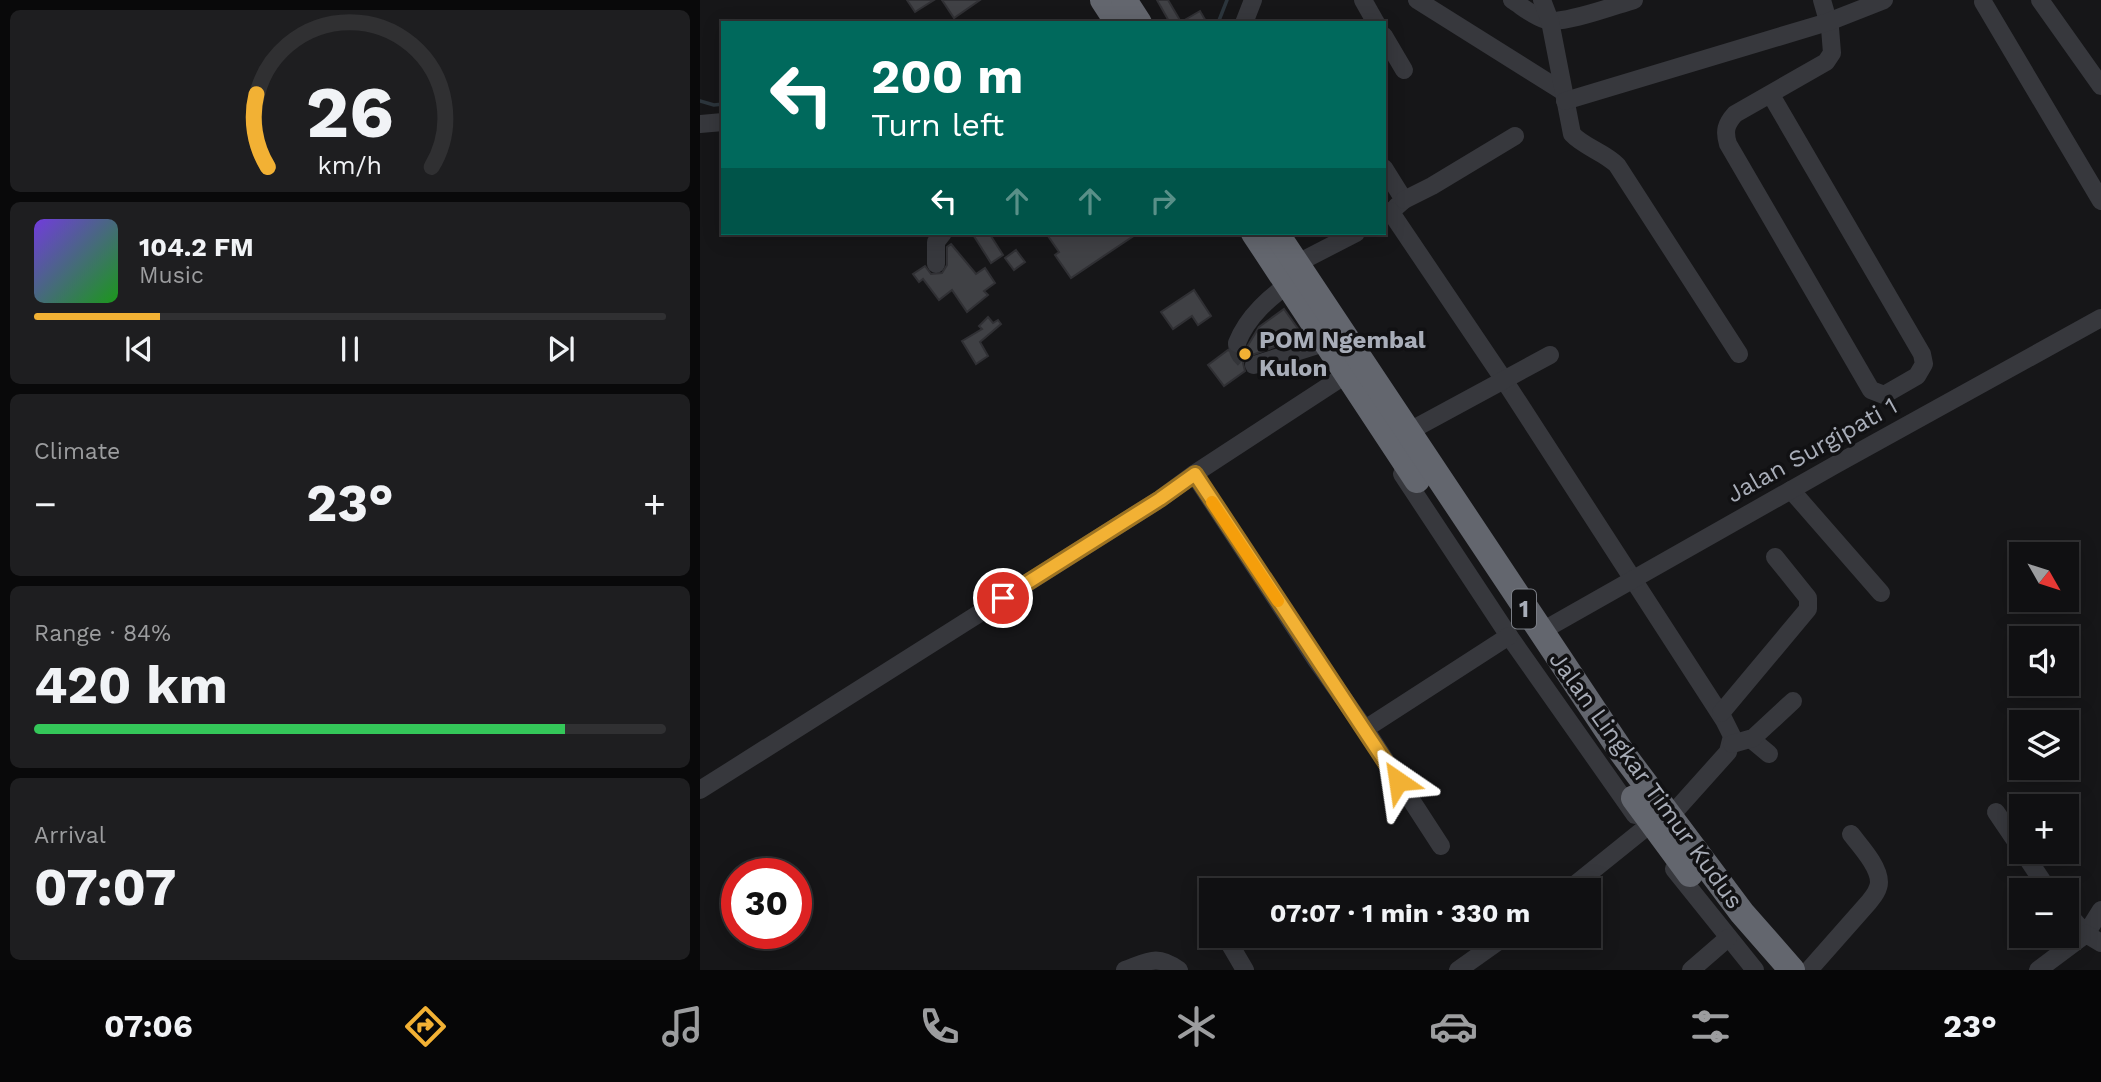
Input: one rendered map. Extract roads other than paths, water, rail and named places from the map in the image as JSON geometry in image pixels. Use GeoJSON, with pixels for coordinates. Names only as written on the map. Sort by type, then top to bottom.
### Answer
{"type":"FeatureCollection","features":[{"type":"Feature","properties":{"kind":"highway"},"geometry":{"type":"LineString","coordinates":[[1103,0],[1117,21]]}},
{"type":"Feature","properties":{"kind":"highway"},"geometry":{"type":"LineString","coordinates":[[1124,0],[1138,21]]}},
{"type":"Feature","properties":{"kind":"highway","name":"Jalan Lingkar Timur Kudus"},"geometry":{"type":"LineString","coordinates":[[1256,235],[1293,273]]}},
{"type":"Feature","properties":{"kind":"highway","name":"Jalan Lingkar Timur Kudus"},"geometry":{"type":"LineString","coordinates":[[1277,235],[1293,273],[1333,335],[1623,754],[1742,913],[1792,970]]}},
{"type":"Feature","properties":{"kind":"highway","name":"Jalan Lingkar Timur Kudus"},"geometry":{"type":"LineString","coordinates":[[1333,335],[1343,377],[1655,830],[1769,970]]}},
{"type":"Feature","properties":{"kind":"street"},"geometry":{"type":"LineString","coordinates":[[1091,0],[1105,21]]}},
{"type":"Feature","properties":{"kind":"street"},"geometry":{"type":"LineString","coordinates":[[1136,0],[1151,21]]}},
{"type":"Feature","properties":{"kind":"street"},"geometry":{"type":"LineString","coordinates":[[1245,21],[1253,0]]}},
{"type":"Feature","properties":{"kind":"street"},"geometry":{"type":"LineString","coordinates":[[1363,0],[1376,21]]}},
{"type":"Feature","properties":{"kind":"street"},"geometry":{"type":"LineString","coordinates":[[1418,0],[1564,96],[1828,22],[1884,0]]}},
{"type":"Feature","properties":{"kind":"street"},"geometry":{"type":"LineString","coordinates":[[1512,0],[1527,11],[1550,21],[1572,18],[1634,0]]}},
{"type":"Feature","properties":{"kind":"street"},"geometry":{"type":"LineString","coordinates":[[1542,0],[1550,21],[1572,134],[1617,165],[1739,354]]}},
{"type":"Feature","properties":{"kind":"street"},"geometry":{"type":"LineString","coordinates":[[1771,95],[1922,354],[1924,364],[1917,376],[1884,395],[1871,390],[1728,144],[1726,127],[1735,114],[1826,62],[1832,52],[1822,0]]}},
{"type":"Feature","properties":{"kind":"street"},"geometry":{"type":"LineString","coordinates":[[2040,0],[2101,86]]}},
{"type":"Feature","properties":{"kind":"street"},"geometry":{"type":"LineString","coordinates":[[1983,2],[2101,201]]}},
{"type":"Feature","properties":{"kind":"street"},"geometry":{"type":"LineString","coordinates":[[1386,39],[1404,70]]}},
{"type":"Feature","properties":{"kind":"street"},"geometry":{"type":"LineString","coordinates":[[700,124],[721,122]]}},
{"type":"Feature","properties":{"kind":"street"},"geometry":{"type":"LineString","coordinates":[[1393,209],[1515,136]]}},
{"type":"Feature","properties":{"kind":"street"},"geometry":{"type":"LineString","coordinates":[[1386,176],[1393,209],[1721,713],[1732,736],[1728,752],[1676,810]]}},
{"type":"Feature","properties":{"kind":"street"},"geometry":{"type":"LineString","coordinates":[[936,264],[936,242],[941,235]]}},
{"type":"Feature","properties":{"kind":"street"},"geometry":{"type":"LineString","coordinates":[[1247,235],[1293,273]]}},
{"type":"Feature","properties":{"kind":"street"},"geometry":{"type":"LineString","coordinates":[[1291,235],[1293,273]]}},
{"type":"Feature","properties":{"kind":"street"},"geometry":{"type":"LineString","coordinates":[[1237,343],[1244,325],[1293,273],[1353,235]]}},
{"type":"Feature","properties":{"kind":"street","name":"Jalan Surgipati 1"},"geometry":{"type":"LineString","coordinates":[[1549,628],[2101,318]]}},
{"type":"Feature","properties":{"kind":"street"},"geometry":{"type":"LineString","coordinates":[[1254,365],[1333,335],[1418,427],[1549,628],[1676,810],[1726,875],[1808,970],[1868,902],[1879,883],[1873,866],[1851,834]]}},
{"type":"Feature","properties":{"kind":"street"},"geometry":{"type":"LineString","coordinates":[[1418,427],[1550,355]]}},
{"type":"Feature","properties":{"kind":"street"},"geometry":{"type":"LineString","coordinates":[[700,790],[1160,499],[1343,377],[1509,636],[1644,829],[1755,970]]}},
{"type":"Feature","properties":{"kind":"street"},"geometry":{"type":"LineString","coordinates":[[1195,474],[1441,846]]}},
{"type":"Feature","properties":{"kind":"street"},"geometry":{"type":"LineString","coordinates":[[1791,490],[1881,593]]}},
{"type":"Feature","properties":{"kind":"street"},"geometry":{"type":"LineString","coordinates":[[1721,713],[1808,609],[1808,598],[1775,557]]}},
{"type":"Feature","properties":{"kind":"street"},"geometry":{"type":"LineString","coordinates":[[1364,729],[1509,636]]}},
{"type":"Feature","properties":{"kind":"street"},"geometry":{"type":"LineString","coordinates":[[1731,744],[1751,739],[1793,701]]}},
{"type":"Feature","properties":{"kind":"street"},"geometry":{"type":"LineString","coordinates":[[1751,739],[1769,754]]}},
{"type":"Feature","properties":{"kind":"street"},"geometry":{"type":"LineString","coordinates":[[1996,812],[2009,832]]}},
{"type":"Feature","properties":{"kind":"street"},"geometry":{"type":"LineString","coordinates":[[1583,878],[1644,829]]}},
{"type":"Feature","properties":{"kind":"street"},"geometry":{"type":"LineString","coordinates":[[2038,970],[2093,938],[2101,910]]}},
{"type":"Feature","properties":{"kind":"street"},"geometry":{"type":"LineString","coordinates":[[2079,925],[2093,938]]}},
{"type":"Feature","properties":{"kind":"street"},"geometry":{"type":"LineString","coordinates":[[1691,970],[1728,938]]}},
{"type":"Feature","properties":{"kind":"street"},"geometry":{"type":"LineString","coordinates":[[1233,948],[1245,970]]}},
{"type":"Feature","properties":{"kind":"street"},"geometry":{"type":"LineString","coordinates":[[1458,970],[1489,948]]}},
{"type":"Feature","properties":{"kind":"street"},"geometry":{"type":"LineString","coordinates":[[1125,970],[1153,959],[1161,959],[1180,970]]}},
{"type":"Feature","properties":{"kind":"waterway"},"geometry":{"type":"LineString","coordinates":[[1219,21],[1227,0]]}},
{"type":"Feature","properties":{"kind":"waterway"},"geometry":{"type":"LineString","coordinates":[[700,101],[721,104]]}},
{"type":"Feature","properties":{"kind":"tunnel"},"geometry":{"type":"LineString","coordinates":[[1237,343],[1241,357],[1254,365]]}},
{"type":"Feature","properties":{"kind":"place","name":"POM Ngembal Kulon"},"geometry":{"type":"Point","coordinates":[1245,354]}}]}
